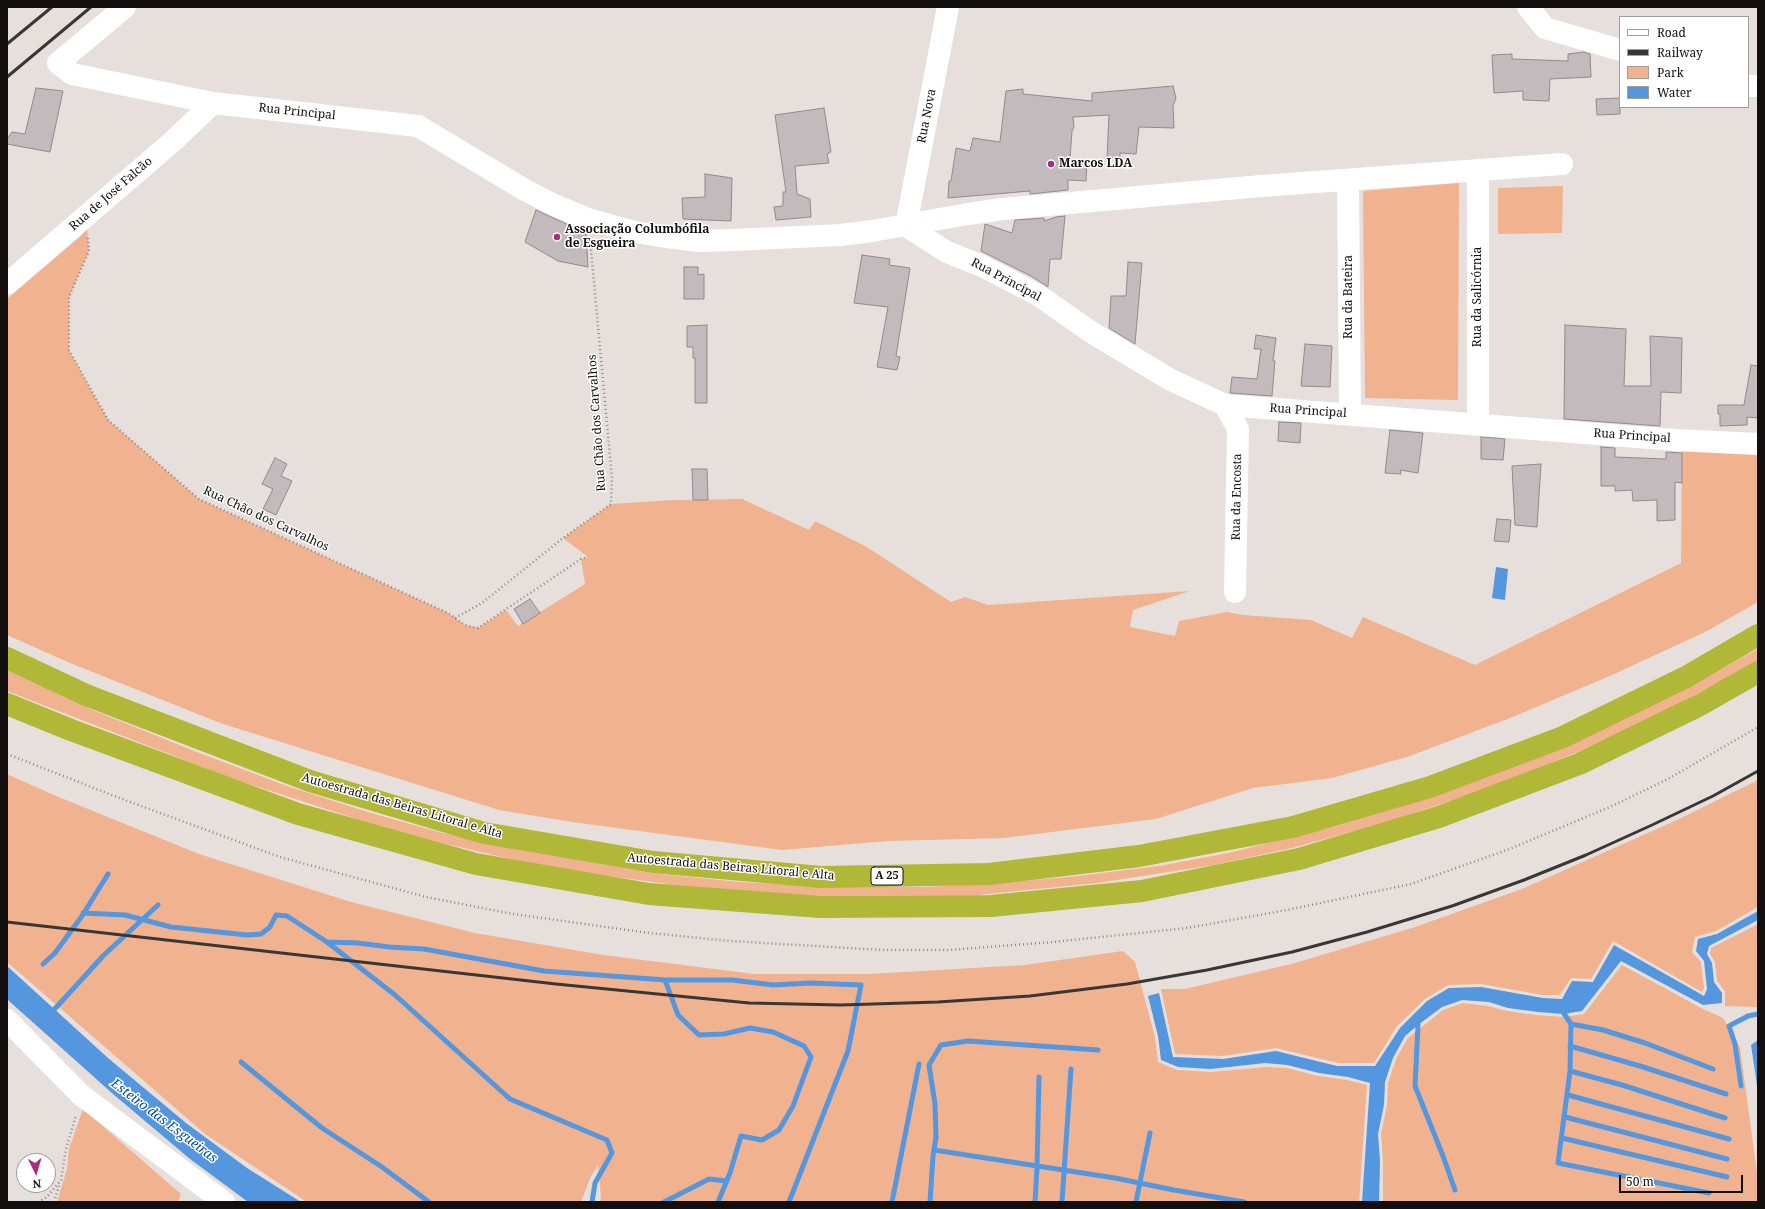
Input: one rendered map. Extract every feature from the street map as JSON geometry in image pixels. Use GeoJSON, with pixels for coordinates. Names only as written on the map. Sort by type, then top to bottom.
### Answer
{"type":"FeatureCollection","features":[{"type":"Feature","properties":{"kind":"highway","name":"Autoestrada das Beiras Litoral e Alta"},"geometry":{"type":"LineString","coordinates":[[7,658],[86,695],[310,781],[484,832],[654,862],[821,877],[990,874],[1139,856],[1293,827],[1430,787],[1563,737],[1686,678],[1758,635]]}},
{"type":"Feature","properties":{"kind":"highway"},"geometry":{"type":"LineString","coordinates":[[7,704],[71,730],[298,814],[476,864],[656,895],[820,907],[992,906],[1142,891],[1299,859],[1439,817],[1579,764],[1700,705],[1758,672]]}},
{"type":"Feature","properties":{"kind":"street","name":"Rua Principal"},"geometry":{"type":"LineString","coordinates":[[125,7],[58,63],[72,74],[213,103],[418,126],[524,190],[588,219],[635,232],[699,241],[841,235],[906,226],[960,215],[1003,209],[1348,180],[1562,164]]}},
{"type":"Feature","properties":{"kind":"street","name":"Rua Nova"},"geometry":{"type":"LineString","coordinates":[[906,226],[948,7]]}},
{"type":"Feature","properties":{"kind":"street"},"geometry":{"type":"LineString","coordinates":[[1528,7],[1545,28],[1619,50]]}},
{"type":"Feature","properties":{"kind":"street","name":"Rua de José Falcão"},"geometry":{"type":"LineString","coordinates":[[7,284],[172,142],[213,103]]}},
{"type":"Feature","properties":{"kind":"street","name":"Rua da Salicórnia"},"geometry":{"type":"LineString","coordinates":[[1478,170],[1478,424]]}},
{"type":"Feature","properties":{"kind":"street","name":"Rua da Bateira"},"geometry":{"type":"LineString","coordinates":[[1348,180],[1350,414]]}},
{"type":"Feature","properties":{"kind":"street","name":"Rua Principal"},"geometry":{"type":"LineString","coordinates":[[906,226],[947,252],[982,266],[1038,295],[1091,332],[1171,380],[1226,405],[1675,440],[1758,444]]}},
{"type":"Feature","properties":{"kind":"street","name":"Rua da Encosta"},"geometry":{"type":"LineString","coordinates":[[1226,405],[1238,428],[1235,592]]}},
{"type":"Feature","properties":{"kind":"street"},"geometry":{"type":"LineString","coordinates":[[7,1020],[81,1095],[224,1202]]}},
{"type":"Feature","properties":{"kind":"path","name":"Rua Chão dos Carvalhos"},"geometry":{"type":"LineString","coordinates":[[83,219],[86,227],[89,251],[68,297],[69,350],[108,420],[199,499],[455,618],[465,625],[478,628],[581,559],[588,557]]}},
{"type":"Feature","properties":{"kind":"path","name":"Rua Chão dos Carvalhos"},"geometry":{"type":"LineString","coordinates":[[455,618],[482,603],[563,538],[611,504],[612,478],[588,219]]}},
{"type":"Feature","properties":{"kind":"path"},"geometry":{"type":"LineString","coordinates":[[54,1202],[61,1180],[66,1149],[81,1095]]}},
{"type":"Feature","properties":{"kind":"path"},"geometry":{"type":"LineString","coordinates":[[38,1202],[48,1197],[61,1180]]}},
{"type":"Feature","properties":{"kind":"green space"},"geometry":{"type":"Polygon","coordinates":[[[1459,183],[1458,400],[1365,398],[1363,191],[1459,183]]]}},
{"type":"Feature","properties":{"kind":"green space"},"geometry":{"type":"Polygon","coordinates":[[[1563,186],[1562,233],[1498,234],[1498,188],[1563,186]]]}},
{"type":"Feature","properties":{"kind":"green space"},"geometry":{"type":"Polygon","coordinates":[[[87,227],[89,251],[69,297],[69,350],[108,420],[199,499],[448,613],[465,625],[478,628],[506,610],[518,626],[585,584],[581,559],[588,557],[563,538],[611,504],[673,500],[742,499],[809,530],[815,521],[867,547],[951,602],[965,597],[988,605],[1190,591],[1133,610],[1130,627],[1175,636],[1179,621],[1227,612],[1243,615],[1311,620],[1352,638],[1363,617],[1475,665],[1681,563],[1682,448],[1758,450],[1758,602],[1707,631],[1610,676],[1510,718],[1407,757],[1332,778],[1253,788],[1156,819],[1004,838],[888,841],[782,850],[572,822],[499,810],[220,723],[70,663],[7,635],[7,299],[82,235],[87,227]]]}},
{"type":"Feature","properties":{"kind":"green space"},"geometry":{"type":"Polygon","coordinates":[[[1758,649],[1758,661],[1656,716],[1582,750],[1490,788],[1387,822],[1292,848],[1214,865],[1097,883],[978,895],[810,896],[712,890],[594,874],[515,860],[438,842],[372,824],[231,778],[7,691],[7,670],[95,711],[287,786],[371,813],[439,832],[514,849],[658,874],[740,882],[831,887],[926,887],[1069,877],[1159,866],[1228,853],[1333,827],[1439,795],[1567,746],[1700,681],[1758,649]]]}},
{"type":"Feature","properties":{"kind":"green space"},"geometry":{"type":"Polygon","coordinates":[[[7,774],[56,796],[199,854],[351,902],[475,933],[603,955],[754,974],[869,974],[1025,965],[1123,951],[1135,962],[1155,1037],[1158,1062],[1177,1070],[1211,1072],[1266,1067],[1287,1068],[1318,1076],[1347,1080],[1367,1085],[1359,1202],[600,1202],[601,1197],[598,1165],[591,1176],[581,1202],[307,1202],[205,1134],[7,962],[7,774]]]}},
{"type":"Feature","properties":{"kind":"green space"},"geometry":{"type":"Polygon","coordinates":[[[1758,780],[1758,907],[1716,931],[1695,937],[1692,952],[1701,962],[1704,988],[1702,992],[1613,941],[1591,979],[1571,978],[1560,995],[1543,995],[1481,984],[1448,985],[1425,999],[1397,1026],[1374,1063],[1338,1063],[1276,1048],[1223,1056],[1175,1054],[1161,989],[1185,989],[1295,963],[1412,928],[1522,889],[1677,820],[1758,780]]]}},
{"type":"Feature","properties":{"kind":"green space"},"geometry":{"type":"Polygon","coordinates":[[[1758,924],[1758,1007],[1725,1006],[1725,991],[1717,981],[1715,962],[1710,954],[1711,948],[1758,924]]]}},
{"type":"Feature","properties":{"kind":"green space"},"geometry":{"type":"Polygon","coordinates":[[[1622,965],[1703,1009],[1723,1018],[1740,1047],[1758,1180],[1758,1202],[1383,1202],[1383,1161],[1381,1134],[1387,1105],[1388,1083],[1396,1059],[1408,1038],[1443,1010],[1463,1003],[1537,1015],[1563,1017],[1584,1014],[1622,965]]]}},
{"type":"Feature","properties":{"kind":"green space"},"geometry":{"type":"Polygon","coordinates":[[[83,1109],[181,1194],[178,1202],[57,1202],[67,1169],[69,1149],[83,1109]]]}},
{"type":"Feature","properties":{"kind":"water"},"geometry":{"type":"Polygon","coordinates":[[[1496,567],[1508,569],[1505,600],[1492,598],[1496,567]]]}},
{"type":"Feature","properties":{"kind":"water"},"geometry":{"type":"Polygon","coordinates":[[[1758,911],[1758,920],[1709,946],[1707,954],[1712,963],[1714,982],[1722,993],[1722,1003],[1703,1005],[1621,961],[1582,1011],[1563,1014],[1538,1012],[1508,1008],[1489,1002],[1462,1000],[1442,1007],[1418,1025],[1405,1036],[1393,1058],[1385,1082],[1384,1105],[1378,1134],[1380,1161],[1379,1202],[1362,1202],[1370,1083],[1348,1077],[1319,1073],[1287,1065],[1265,1063],[1211,1069],[1178,1067],[1161,1060],[1158,1036],[1148,996],[1159,993],[1173,1057],[1223,1059],[1276,1051],[1337,1066],[1375,1066],[1400,1028],[1427,1001],[1449,988],[1481,987],[1543,998],[1562,999],[1572,981],[1593,982],[1614,945],[1704,996],[1707,989],[1704,961],[1696,951],[1698,939],[1717,934],[1758,911]]]}},
{"type":"Feature","properties":{"kind":"water","name":"Esteiro das Esgueiras"},"geometry":{"type":"Polygon","coordinates":[[[7,966],[108,1058],[186,1123],[247,1168],[301,1202],[248,1202],[190,1159],[113,1094],[9,1001],[7,998],[7,966]]]}},
{"type":"Feature","properties":{"kind":"water"},"geometry":{"type":"Polygon","coordinates":[[[1758,1040],[1758,1092],[1751,1045],[1758,1040]]]}},
{"type":"Feature","properties":{"kind":"building"},"geometry":{"type":"Polygon","coordinates":[[[1584,52],[1590,54],[1591,77],[1550,79],[1549,101],[1523,100],[1523,91],[1494,93],[1492,55],[1512,54],[1512,59],[1568,61],[1568,54],[1584,52]]]}},
{"type":"Feature","properties":{"kind":"building"},"geometry":{"type":"Polygon","coordinates":[[[1173,86],[1176,98],[1173,106],[1174,128],[1139,127],[1136,154],[1120,153],[1120,157],[1107,158],[1109,115],[1073,117],[1074,127],[1072,131],[1070,159],[1087,161],[1086,181],[1068,180],[1068,190],[1030,194],[1030,191],[948,198],[949,181],[951,181],[956,148],[970,151],[973,138],[1000,142],[1006,91],[1023,89],[1023,94],[1092,101],[1092,93],[1173,86]]]}},
{"type":"Feature","properties":{"kind":"building"},"geometry":{"type":"Polygon","coordinates":[[[36,88],[63,91],[50,152],[7,144],[7,139],[12,132],[25,134],[36,88]]]}},
{"type":"Feature","properties":{"kind":"building"},"geometry":{"type":"Polygon","coordinates":[[[1619,98],[1620,114],[1597,115],[1596,99],[1619,98]]]}},
{"type":"Feature","properties":{"kind":"building"},"geometry":{"type":"Polygon","coordinates":[[[824,108],[831,152],[827,154],[829,163],[795,166],[797,194],[810,199],[811,217],[776,220],[774,207],[783,206],[783,192],[786,192],[775,115],[824,108]]]}},
{"type":"Feature","properties":{"kind":"building"},"geometry":{"type":"Polygon","coordinates":[[[705,174],[732,178],[731,221],[683,219],[682,198],[705,197],[705,174]]]}},
{"type":"Feature","properties":{"kind":"building","name":"Associação Columbófila de Esgueira"},"geometry":{"type":"Polygon","coordinates":[[[536,210],[586,233],[588,267],[558,261],[525,242],[536,210]]]}},
{"type":"Feature","properties":{"kind":"building"},"geometry":{"type":"Polygon","coordinates":[[[1065,216],[1061,259],[1050,259],[1048,287],[1031,276],[981,251],[985,224],[1012,233],[1015,220],[1044,218],[1044,221],[1065,216]]]}},
{"type":"Feature","properties":{"kind":"building"},"geometry":{"type":"Polygon","coordinates":[[[862,255],[890,259],[889,265],[910,268],[896,356],[900,357],[897,370],[877,367],[888,307],[854,303],[862,255]]]}},
{"type":"Feature","properties":{"kind":"building"},"geometry":{"type":"Polygon","coordinates":[[[1128,262],[1142,263],[1135,344],[1109,328],[1111,296],[1126,296],[1128,262]]]}},
{"type":"Feature","properties":{"kind":"building"},"geometry":{"type":"Polygon","coordinates":[[[684,267],[698,267],[698,275],[704,274],[704,299],[684,299],[684,267]]]}},
{"type":"Feature","properties":{"kind":"building"},"geometry":{"type":"Polygon","coordinates":[[[707,325],[707,403],[695,403],[695,358],[693,358],[693,347],[687,347],[687,326],[707,325]]]}},
{"type":"Feature","properties":{"kind":"building"},"geometry":{"type":"Polygon","coordinates":[[[1565,325],[1626,329],[1624,386],[1651,386],[1650,336],[1682,338],[1681,393],[1661,392],[1660,426],[1564,419],[1565,325]]]}},
{"type":"Feature","properties":{"kind":"building"},"geometry":{"type":"Polygon","coordinates":[[[1256,335],[1276,338],[1273,361],[1275,361],[1272,396],[1230,393],[1232,377],[1257,379],[1261,349],[1254,349],[1256,335]]]}},
{"type":"Feature","properties":{"kind":"building"},"geometry":{"type":"Polygon","coordinates":[[[1305,344],[1332,346],[1330,387],[1301,386],[1305,344]]]}},
{"type":"Feature","properties":{"kind":"building"},"geometry":{"type":"Polygon","coordinates":[[[1751,365],[1758,366],[1758,418],[1747,417],[1747,425],[1720,426],[1718,405],[1744,405],[1751,365]]]}},
{"type":"Feature","properties":{"kind":"building"},"geometry":{"type":"Polygon","coordinates":[[[1279,422],[1301,423],[1300,443],[1278,441],[1279,422]]]}},
{"type":"Feature","properties":{"kind":"building"},"geometry":{"type":"Polygon","coordinates":[[[1390,430],[1423,433],[1418,473],[1400,470],[1401,474],[1385,473],[1390,430]]]}},
{"type":"Feature","properties":{"kind":"building"},"geometry":{"type":"Polygon","coordinates":[[[1481,437],[1505,439],[1503,460],[1481,459],[1481,437]]]}},
{"type":"Feature","properties":{"kind":"building"},"geometry":{"type":"Polygon","coordinates":[[[1601,447],[1615,448],[1615,457],[1666,459],[1666,452],[1682,453],[1682,483],[1675,482],[1675,520],[1657,521],[1657,500],[1633,501],[1632,490],[1615,491],[1615,486],[1601,486],[1601,447]]]}},
{"type":"Feature","properties":{"kind":"building"},"geometry":{"type":"Polygon","coordinates":[[[275,458],[287,464],[281,476],[292,481],[276,515],[263,509],[273,489],[262,484],[275,458]]]}},
{"type":"Feature","properties":{"kind":"building"},"geometry":{"type":"Polygon","coordinates":[[[1541,464],[1537,527],[1515,525],[1512,466],[1541,464]]]}},
{"type":"Feature","properties":{"kind":"building"},"geometry":{"type":"Polygon","coordinates":[[[692,469],[707,469],[708,500],[693,500],[692,469]]]}},
{"type":"Feature","properties":{"kind":"building"},"geometry":{"type":"Polygon","coordinates":[[[1497,519],[1511,520],[1509,542],[1494,541],[1497,519]]]}},
{"type":"Feature","properties":{"kind":"building"},"geometry":{"type":"Polygon","coordinates":[[[530,599],[540,613],[523,624],[514,609],[530,599]]]}},
{"type":"Feature","properties":{"kind":"waterway"},"geometry":{"type":"LineString","coordinates":[[43,964],[55,953],[82,916],[108,874]]}},
{"type":"Feature","properties":{"kind":"waterway"},"geometry":{"type":"LineString","coordinates":[[51,1013],[104,955],[158,905]]}},
{"type":"Feature","properties":{"kind":"waterway"},"geometry":{"type":"LineString","coordinates":[[83,913],[125,915],[171,927],[247,935],[261,934],[270,927],[276,915],[287,916],[327,942],[395,995],[510,1099],[607,1140],[612,1153],[595,1183],[592,1202]]}},
{"type":"Feature","properties":{"kind":"waterway"},"geometry":{"type":"LineString","coordinates":[[327,942],[358,943],[424,949],[544,971],[665,980],[678,1015],[699,1035],[724,1034],[750,1028],[773,1032],[804,1046],[811,1057],[793,1106],[779,1130],[762,1140],[741,1136],[730,1173],[718,1202]]}},
{"type":"Feature","properties":{"kind":"waterway"},"geometry":{"type":"LineString","coordinates":[[665,980],[732,980],[773,985],[810,983],[861,985],[848,1051],[789,1202]]}},
{"type":"Feature","properties":{"kind":"waterway"},"geometry":{"type":"LineString","coordinates":[[1561,1009],[1571,1024],[1570,1071],[1558,1163],[1709,1193]]}},
{"type":"Feature","properties":{"kind":"waterway"},"geometry":{"type":"LineString","coordinates":[[1741,1086],[1735,1044],[1729,1026],[1748,1016],[1758,1014]]}},
{"type":"Feature","properties":{"kind":"waterway"},"geometry":{"type":"LineString","coordinates":[[1417,1019],[1415,1086],[1455,1190]]}},
{"type":"Feature","properties":{"kind":"waterway"},"geometry":{"type":"LineString","coordinates":[[1571,1024],[1603,1030],[1645,1043],[1713,1069]]}},
{"type":"Feature","properties":{"kind":"waterway"},"geometry":{"type":"LineString","coordinates":[[930,1202],[933,1156],[936,1137],[935,1104],[929,1065],[941,1045],[968,1041],[1098,1050]]}},
{"type":"Feature","properties":{"kind":"waterway"},"geometry":{"type":"LineString","coordinates":[[1570,1046],[1640,1066],[1726,1094]]}},
{"type":"Feature","properties":{"kind":"waterway"},"geometry":{"type":"LineString","coordinates":[[241,1062],[322,1128],[382,1167],[429,1202]]}},
{"type":"Feature","properties":{"kind":"waterway"},"geometry":{"type":"LineString","coordinates":[[892,1202],[919,1064]]}},
{"type":"Feature","properties":{"kind":"waterway"},"geometry":{"type":"LineString","coordinates":[[1062,1202],[1071,1069]]}},
{"type":"Feature","properties":{"kind":"waterway"},"geometry":{"type":"LineString","coordinates":[[1570,1071],[1622,1085],[1725,1118]]}},
{"type":"Feature","properties":{"kind":"waterway"},"geometry":{"type":"LineString","coordinates":[[1035,1202],[1039,1077]]}},
{"type":"Feature","properties":{"kind":"waterway"},"geometry":{"type":"LineString","coordinates":[[1568,1095],[1729,1139]]}},
{"type":"Feature","properties":{"kind":"waterway"},"geometry":{"type":"LineString","coordinates":[[1565,1117],[1727,1159]]}},
{"type":"Feature","properties":{"kind":"waterway"},"geometry":{"type":"LineString","coordinates":[[1136,1202],[1150,1133]]}},
{"type":"Feature","properties":{"kind":"waterway"},"geometry":{"type":"LineString","coordinates":[[1562,1138],[1727,1177]]}},
{"type":"Feature","properties":{"kind":"waterway"},"geometry":{"type":"LineString","coordinates":[[934,1150],[1115,1178],[1244,1202]]}},
{"type":"Feature","properties":{"kind":"waterway"},"geometry":{"type":"LineString","coordinates":[[664,1202],[709,1179],[727,1181]]}},
{"type":"Feature","properties":{"kind":"railway"},"geometry":{"type":"LineString","coordinates":[[7,44],[52,7]]}},
{"type":"Feature","properties":{"kind":"railway"},"geometry":{"type":"LineString","coordinates":[[7,77],[91,7]]}},
{"type":"Feature","properties":{"kind":"railway"},"geometry":{"type":"LineString","coordinates":[[7,922],[556,984],[749,1003],[841,1005],[938,1002],[1030,996],[1127,984],[1207,970],[1292,952],[1367,932],[1452,906],[1524,880],[1586,855],[1713,796],[1758,771]]}},
{"type":"Feature","properties":{"kind":"place","name":"Marcos LDA"},"geometry":{"type":"Point","coordinates":[1051,164]}},
{"type":"Feature","properties":{"kind":"place","name":"Associação Columbófila de Esgueira"},"geometry":{"type":"Point","coordinates":[557,237]}}]}
